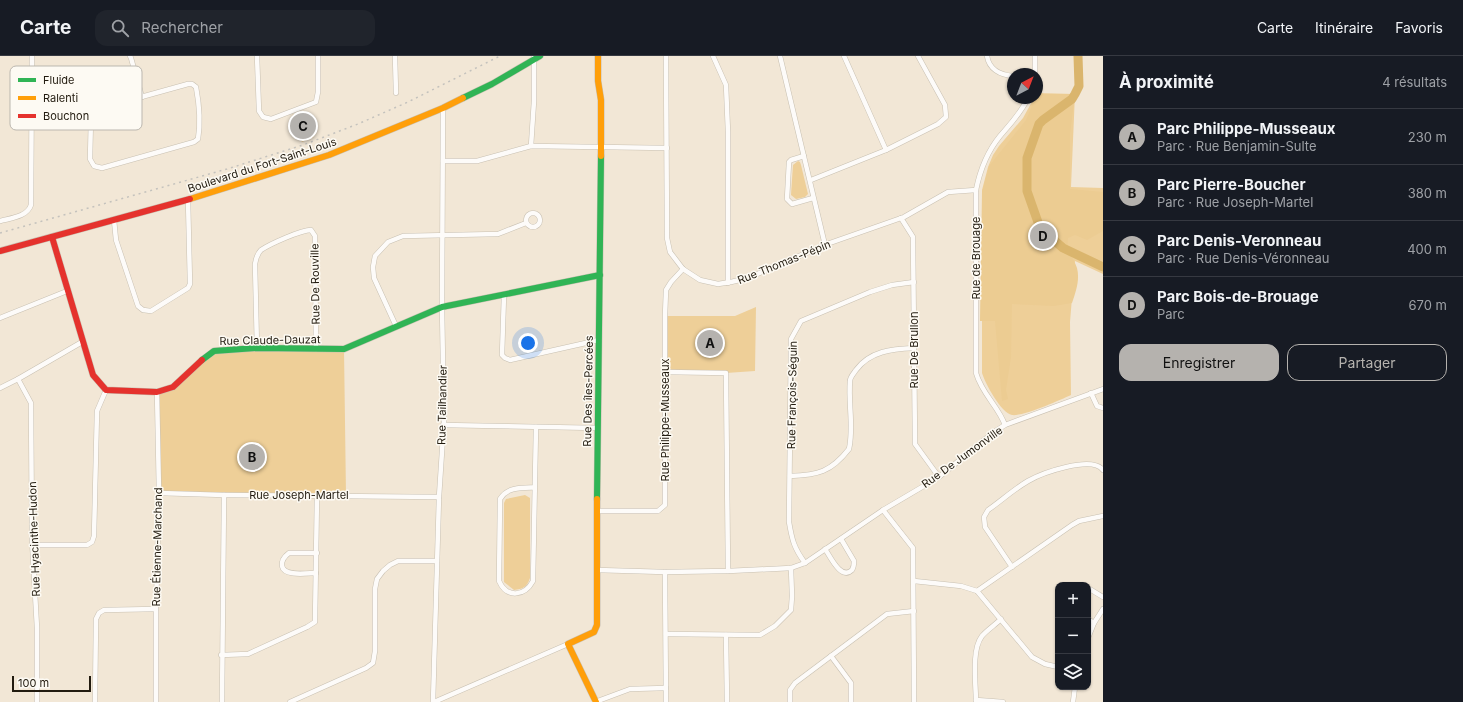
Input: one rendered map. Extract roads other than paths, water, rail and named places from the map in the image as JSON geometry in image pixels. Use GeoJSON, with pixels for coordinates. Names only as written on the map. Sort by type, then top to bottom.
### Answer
{"type":"FeatureCollection","features":[{"type":"Feature","properties":{"kind":"street"},"geometry":{"type":"LineString","coordinates":[[32,56],[32,66]]}},
{"type":"Feature","properties":{"kind":"street"},"geometry":{"type":"LineString","coordinates":[[130,56],[134,66]]}},
{"type":"Feature","properties":{"kind":"street"},"geometry":{"type":"LineString","coordinates":[[257,56],[259,111],[263,117],[271,119],[316,102],[318,92],[318,56]]}},
{"type":"Feature","properties":{"kind":"street"},"geometry":{"type":"LineString","coordinates":[[395,56],[396,93]]}},
{"type":"Feature","properties":{"kind":"street","name":"Boulevard du Fort-Saint-Louis"},"geometry":{"type":"LineString","coordinates":[[0,251],[188,200],[329,155],[443,108],[492,84],[534,58],[540,56]]}},
{"type":"Feature","properties":{"kind":"street","name":"Rue Des îles-Percées"},"geometry":{"type":"LineString","coordinates":[[568,644],[594,632],[597,625],[597,428],[601,100],[598,81],[598,56]]}},
{"type":"Feature","properties":{"kind":"street","name":"Rue Thomas-Pépin"},"geometry":{"type":"LineString","coordinates":[[666,56],[667,238],[670,252],[683,270],[700,280],[718,284],[748,278],[825,245],[901,218],[948,192],[976,190]]}},
{"type":"Feature","properties":{"kind":"street"},"geometry":{"type":"LineString","coordinates":[[713,56],[726,86],[728,132],[728,283]]}},
{"type":"Feature","properties":{"kind":"street"},"geometry":{"type":"LineString","coordinates":[[780,56],[811,180],[813,198],[825,245]]}},
{"type":"Feature","properties":{"kind":"street"},"geometry":{"type":"LineString","coordinates":[[844,56],[886,150]]}},
{"type":"Feature","properties":{"kind":"street"},"geometry":{"type":"LineString","coordinates":[[811,180],[886,150],[938,124],[946,117],[946,104],[918,56]]}},
{"type":"Feature","properties":{"kind":"street"},"geometry":{"type":"LineString","coordinates":[[987,56],[988,63],[999,73],[1007,75]]}},
{"type":"Feature","properties":{"kind":"street"},"geometry":{"type":"LineString","coordinates":[[1035,56],[1035,68]]}},
{"type":"Feature","properties":{"kind":"street"},"geometry":{"type":"LineString","coordinates":[[531,146],[534,101],[534,58]]}},
{"type":"Feature","properties":{"kind":"street"},"geometry":{"type":"LineString","coordinates":[[90,130],[90,159],[94,166],[102,168],[194,142],[198,139],[199,122],[196,87],[192,84],[142,97]]}},
{"type":"Feature","properties":{"kind":"street","name":"Rue de Brouage"},"geometry":{"type":"LineString","coordinates":[[1005,425],[1000,414],[984,393],[978,382],[976,373],[976,190],[984,163],[989,153],[1001,135],[1020,114],[1025,104]]}},
{"type":"Feature","properties":{"kind":"street","name":"Rue Tailhandier"},"geometry":{"type":"LineString","coordinates":[[433,702],[439,497],[444,425],[442,307],[443,108]]}},
{"type":"Feature","properties":{"kind":"street"},"geometry":{"type":"LineString","coordinates":[[0,221],[23,215],[29,211],[31,205],[32,130]]}},
{"type":"Feature","properties":{"kind":"street"},"geometry":{"type":"LineString","coordinates":[[443,161],[477,161],[531,146],[666,148]]}},
{"type":"Feature","properties":{"kind":"street"},"geometry":{"type":"LineString","coordinates":[[804,156],[789,162],[787,199],[792,204],[813,198]]}},
{"type":"Feature","properties":{"kind":"street"},"geometry":{"type":"LineString","coordinates":[[114,220],[116,240],[138,306],[143,310],[151,311],[188,288],[190,284],[188,200]]}},
{"type":"Feature","properties":{"kind":"street","name":"Rue De Brullon"},"geometry":{"type":"LineString","coordinates":[[901,218],[913,237],[915,444],[939,477]]}},
{"type":"Feature","properties":{"kind":"street"},"geometry":{"type":"LineString","coordinates":[[396,326],[374,278],[373,267],[376,256],[388,242],[403,236],[498,234],[526,223]]}},
{"type":"Feature","properties":{"kind":"street","name":"Rue De Rouville"},"geometry":{"type":"LineString","coordinates":[[257,348],[254,264],[256,256],[262,250],[297,233],[311,230],[315,236],[316,350]]}},
{"type":"Feature","properties":{"kind":"street"},"geometry":{"type":"LineString","coordinates":[[32,545],[87,545],[92,542],[94,536],[97,411],[106,390],[93,375],[52,237]]}},
{"type":"Feature","properties":{"kind":"street","name":"Rue Philippe-Musseaux"},"geometry":{"type":"LineString","coordinates":[[597,511],[658,511],[665,505],[666,290],[671,282],[683,270]]}},
{"type":"Feature","properties":{"kind":"street","name":"Rue Claude-Dauzat"},"geometry":{"type":"LineString","coordinates":[[106,390],[157,392],[173,387],[196,365],[214,351],[257,348],[316,350],[344,349],[442,307],[600,275]]}},
{"type":"Feature","properties":{"kind":"street","name":"Rue François-Séguin"},"geometry":{"type":"LineString","coordinates":[[805,563],[796,551],[791,536],[789,522],[791,339],[801,321],[870,292],[892,285],[914,282]]}},
{"type":"Feature","properties":{"kind":"street"},"geometry":{"type":"LineString","coordinates":[[0,318],[67,291]]}},
{"type":"Feature","properties":{"kind":"street"},"geometry":{"type":"LineString","coordinates":[[504,295],[502,355],[505,358],[510,360],[599,340]]}},
{"type":"Feature","properties":{"kind":"street"},"geometry":{"type":"LineString","coordinates":[[0,388],[82,342]]}},
{"type":"Feature","properties":{"kind":"street"},"geometry":{"type":"LineString","coordinates":[[790,476],[809,476],[824,471],[832,467],[849,449],[850,379],[860,365],[872,356],[885,351],[914,348]]}},
{"type":"Feature","properties":{"kind":"street"},"geometry":{"type":"LineString","coordinates":[[665,372],[726,373],[728,572]]}},
{"type":"Feature","properties":{"kind":"street","name":"Rue Hyacinthe-Hudon"},"geometry":{"type":"LineString","coordinates":[[18,379],[31,404],[32,545],[37,628],[37,702]]}},
{"type":"Feature","properties":{"kind":"street","name":"Rue De Jumonville"},"geometry":{"type":"LineString","coordinates":[[597,570],[728,572],[791,568],[805,563],[883,510],[939,477],[994,432],[1005,425],[1103,389]]}},
{"type":"Feature","properties":{"kind":"street","name":"Rue Étienne-Marchand"},"geometry":{"type":"LineString","coordinates":[[156,702],[156,609],[159,493],[157,392]]}},
{"type":"Feature","properties":{"kind":"street"},"geometry":{"type":"LineString","coordinates":[[1091,393],[1097,406],[1103,408]]}},
{"type":"Feature","properties":{"kind":"street"},"geometry":{"type":"LineString","coordinates":[[444,425],[597,428]]}},
{"type":"Feature","properties":{"kind":"street"},"geometry":{"type":"LineString","coordinates":[[535,487],[508,490],[500,499],[499,581],[506,591],[513,594],[524,592],[529,588],[533,581],[535,487],[536,427]]}},
{"type":"Feature","properties":{"kind":"street"},"geometry":{"type":"LineString","coordinates":[[1012,567],[985,527],[984,517],[988,510],[1027,481],[1040,475],[1074,465],[1095,465],[1101,467],[1103,470]]}},
{"type":"Feature","properties":{"kind":"street","name":"Rue Joseph-Martel"},"geometry":{"type":"LineString","coordinates":[[159,493],[439,497]]}},
{"type":"Feature","properties":{"kind":"street"},"geometry":{"type":"LineString","coordinates":[[222,702],[221,655],[224,495]]}},
{"type":"Feature","properties":{"kind":"street"},"geometry":{"type":"LineString","coordinates":[[221,655],[248,654],[307,628],[315,622],[317,495]]}},
{"type":"Feature","properties":{"kind":"street"},"geometry":{"type":"LineString","coordinates":[[883,510],[913,548],[914,702]]}},
{"type":"Feature","properties":{"kind":"street"},"geometry":{"type":"LineString","coordinates":[[978,591],[1072,525],[1079,521],[1103,516]]}},
{"type":"Feature","properties":{"kind":"street"},"geometry":{"type":"LineString","coordinates":[[825,549],[838,570],[842,572],[851,570],[855,564],[841,539]]}},
{"type":"Feature","properties":{"kind":"street"},"geometry":{"type":"LineString","coordinates":[[316,573],[287,573],[283,570],[282,565],[284,558],[289,553],[317,553]]}},
{"type":"Feature","properties":{"kind":"street"},"geometry":{"type":"LineString","coordinates":[[290,702],[366,668],[373,662],[375,651],[375,589],[377,579],[383,571],[398,561],[437,560]]}},
{"type":"Feature","properties":{"kind":"street"},"geometry":{"type":"LineString","coordinates":[[666,634],[760,635],[775,626],[791,610],[791,568]]}},
{"type":"Feature","properties":{"kind":"street"},"geometry":{"type":"LineString","coordinates":[[665,572],[666,702]]}},
{"type":"Feature","properties":{"kind":"street"},"geometry":{"type":"LineString","coordinates":[[914,581],[961,586],[978,591],[1032,657],[1045,664],[1055,666]]}},
{"type":"Feature","properties":{"kind":"street"},"geometry":{"type":"LineString","coordinates":[[1091,590],[1103,596]]}},
{"type":"Feature","properties":{"kind":"street"},"geometry":{"type":"LineString","coordinates":[[95,702],[96,619],[99,613],[104,610],[156,609]]}},
{"type":"Feature","properties":{"kind":"street"},"geometry":{"type":"LineString","coordinates":[[1091,630],[1103,609]]}},
{"type":"Feature","properties":{"kind":"street"},"geometry":{"type":"LineString","coordinates":[[790,702],[790,690],[795,683],[887,614],[914,611]]}},
{"type":"Feature","properties":{"kind":"street"},"geometry":{"type":"LineString","coordinates":[[1001,619],[982,637],[977,647],[976,701],[1003,702]]}},
{"type":"Feature","properties":{"kind":"street"},"geometry":{"type":"LineString","coordinates":[[726,635],[728,702]]}},
{"type":"Feature","properties":{"kind":"street"},"geometry":{"type":"LineString","coordinates":[[433,702],[568,644],[595,702],[630,689],[666,688]]}},
{"type":"Feature","properties":{"kind":"street"},"geometry":{"type":"LineString","coordinates":[[831,656],[851,683],[851,702]]}},
{"type":"Feature","properties":{"kind":"street"},"geometry":{"type":"LineString","coordinates":[[1073,702],[1075,690]]}},
{"type":"Feature","properties":{"kind":"waterway"},"geometry":{"type":"LineString","coordinates":[[1078,56],[1079,86],[1075,94],[1072,99],[1039,124],[1027,158],[1027,191],[1040,228],[1063,248],[1103,267]]}},
{"type":"Feature","properties":{"kind":"railway"},"geometry":{"type":"LineString","coordinates":[[0,233],[227,169],[303,145],[358,124],[408,102],[500,56]]}},
{"type":"Feature","properties":{"kind":"place","name":"Parc Denis-Veronneau"},"geometry":{"type":"Point","coordinates":[303,126]}},
{"type":"Feature","properties":{"kind":"place","name":"Parc Bois-de-Brouage"},"geometry":{"type":"Point","coordinates":[1043,236]}},
{"type":"Feature","properties":{"kind":"place","name":"Parc Philippe-Musseaux"},"geometry":{"type":"Point","coordinates":[710,343]}},
{"type":"Feature","properties":{"kind":"place","name":"Parc Pierre-Boucher"},"geometry":{"type":"Point","coordinates":[252,457]}}]}
